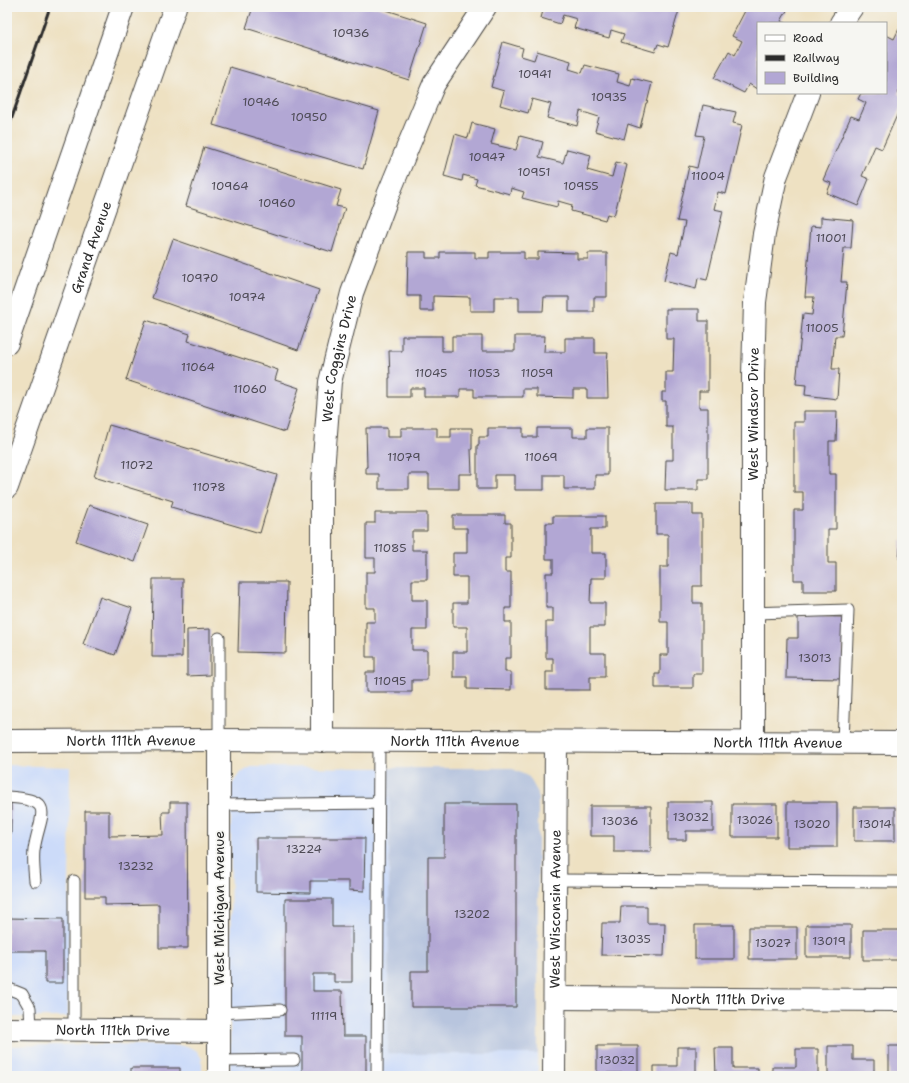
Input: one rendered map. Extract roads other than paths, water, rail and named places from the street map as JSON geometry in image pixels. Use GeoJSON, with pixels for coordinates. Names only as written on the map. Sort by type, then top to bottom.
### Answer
{"type":"FeatureCollection","features":[{"type":"Feature","properties":{"kind":"main road"},"geometry":{"type":"LineString","coordinates":[[7,343],[123,7]]}},
{"type":"Feature","properties":{"kind":"main road","name":"Grand Avenue"},"geometry":{"type":"LineString","coordinates":[[7,487],[175,7]]}},
{"type":"Feature","properties":{"kind":"main road","name":"West Coggins Drive"},"geometry":{"type":"LineString","coordinates":[[322,741],[322,484],[330,382],[352,293],[388,194],[424,106],[434,84],[485,7]]}},
{"type":"Feature","properties":{"kind":"main road"},"geometry":{"type":"LineString","coordinates":[[842,22],[852,7]]}},
{"type":"Feature","properties":{"kind":"main road","name":"West Windsor Drive"},"geometry":{"type":"LineString","coordinates":[[753,742],[753,375],[755,302],[764,234],[776,177],[808,94]]}},
{"type":"Feature","properties":{"kind":"main road","name":"North 111th Avenue"},"geometry":{"type":"LineString","coordinates":[[7,741],[220,740],[902,743]]}},
{"type":"Feature","properties":{"kind":"main road","name":"West Michigan Avenue"},"geometry":{"type":"LineString","coordinates":[[219,1068],[220,740]]}},
{"type":"Feature","properties":{"kind":"main road","name":"West Wisconsin Avenue"},"geometry":{"type":"LineString","coordinates":[[554,1076],[556,742]]}},
{"type":"Feature","properties":{"kind":"main road","name":"North 111th Drive"},"geometry":{"type":"LineString","coordinates":[[555,998],[902,1000]]}},
{"type":"Feature","properties":{"kind":"main road","name":"North 111th Drive"},"geometry":{"type":"LineString","coordinates":[[7,1029],[74,1029],[219,1022]]}},
{"type":"Feature","properties":{"kind":"lane"},"geometry":{"type":"LineString","coordinates":[[753,613],[848,610],[843,743]]}},
{"type":"Feature","properties":{"kind":"lane"},"geometry":{"type":"LineString","coordinates":[[219,638],[220,740]]}},
{"type":"Feature","properties":{"kind":"lane"},"geometry":{"type":"LineString","coordinates":[[377,1076],[379,741]]}},
{"type":"Feature","properties":{"kind":"lane"},"geometry":{"type":"LineString","coordinates":[[7,797],[35,801],[41,807],[42,818],[34,850],[35,881]]}},
{"type":"Feature","properties":{"kind":"lane"},"geometry":{"type":"LineString","coordinates":[[220,805],[378,803]]}},
{"type":"Feature","properties":{"kind":"lane"},"geometry":{"type":"LineString","coordinates":[[555,880],[902,882]]}},
{"type":"Feature","properties":{"kind":"lane"},"geometry":{"type":"LineString","coordinates":[[74,881],[74,1029]]}},
{"type":"Feature","properties":{"kind":"lane"},"geometry":{"type":"LineString","coordinates":[[7,988],[22,994],[30,1008],[31,1029]]}},
{"type":"Feature","properties":{"kind":"lane"},"geometry":{"type":"LineString","coordinates":[[219,1022],[280,1010]]}},
{"type":"Feature","properties":{"kind":"lane"},"geometry":{"type":"LineString","coordinates":[[219,1068],[294,1060]]}},
{"type":"Feature","properties":{"kind":"railway"},"geometry":{"type":"LineString","coordinates":[[7,132],[50,7]]}}]}
